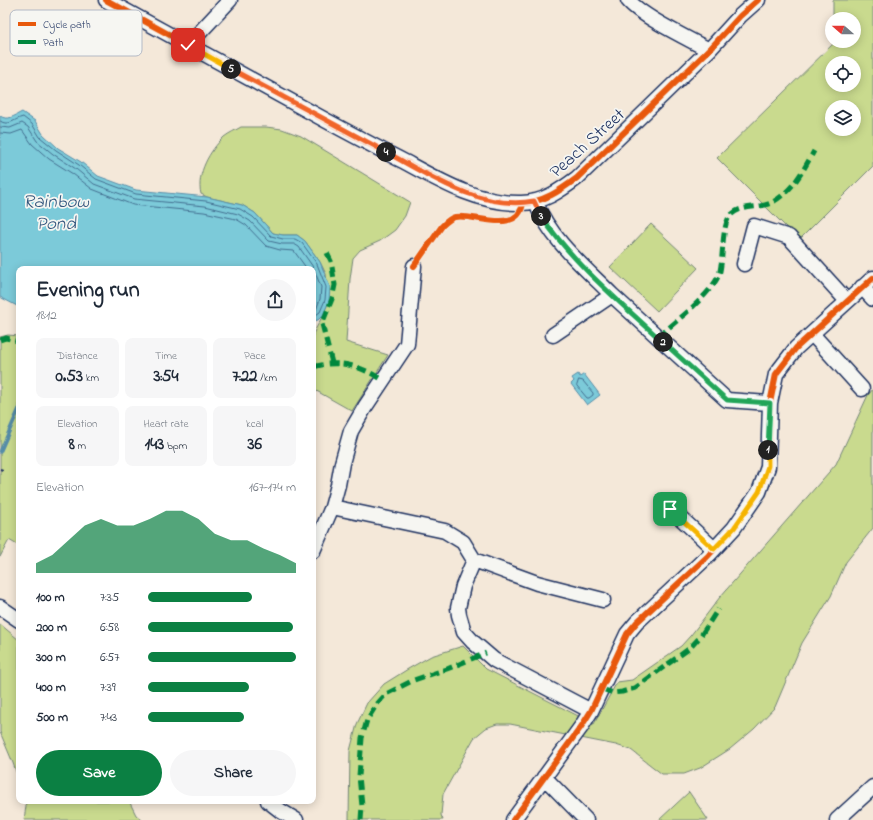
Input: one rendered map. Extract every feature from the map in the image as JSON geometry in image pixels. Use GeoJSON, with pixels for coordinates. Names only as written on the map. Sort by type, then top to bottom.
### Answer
{"type":"FeatureCollection","features":[{"type":"Feature","properties":{"kind":"street","name":"Peach Street"},"geometry":{"type":"LineString","coordinates":[[106,0],[124,10]]}},
{"type":"Feature","properties":{"kind":"street"},"geometry":{"type":"LineString","coordinates":[[188,45],[230,0]]}},
{"type":"Feature","properties":{"kind":"street"},"geometry":{"type":"LineString","coordinates":[[628,0],[631,4],[652,18],[709,50]]}},
{"type":"Feature","properties":{"kind":"street","name":"Peach Street"},"geometry":{"type":"LineString","coordinates":[[142,20],[368,143],[459,190],[482,198],[521,203],[534,201],[552,195],[578,178],[709,50],[740,16],[758,0]]}},
{"type":"Feature","properties":{"kind":"street"},"geometry":{"type":"LineString","coordinates":[[534,201],[540,215],[566,250],[612,295],[727,400],[770,403]]}},
{"type":"Feature","properties":{"kind":"street"},"geometry":{"type":"LineString","coordinates":[[744,264],[754,226],[789,237],[848,301]]}},
{"type":"Feature","properties":{"kind":"street"},"geometry":{"type":"LineString","coordinates":[[316,544],[332,507],[351,431],[365,407],[407,344],[414,266]]}},
{"type":"Feature","properties":{"kind":"street"},"geometry":{"type":"LineString","coordinates":[[513,820],[591,711],[627,634],[637,622],[734,528],[759,492],[768,466],[770,403],[776,374],[796,348],[873,278]]}},
{"type":"Feature","properties":{"kind":"street"},"geometry":{"type":"LineString","coordinates":[[862,287],[873,299]]}},
{"type":"Feature","properties":{"kind":"street"},"geometry":{"type":"LineString","coordinates":[[553,335],[612,295]]}},
{"type":"Feature","properties":{"kind":"street"},"geometry":{"type":"LineString","coordinates":[[812,334],[862,389]]}},
{"type":"Feature","properties":{"kind":"street"},"geometry":{"type":"LineString","coordinates":[[332,507],[445,531],[463,542],[474,560],[537,582],[603,600]]}},
{"type":"Feature","properties":{"kind":"street"},"geometry":{"type":"LineString","coordinates":[[670,509],[714,549]]}},
{"type":"Feature","properties":{"kind":"street"},"geometry":{"type":"LineString","coordinates":[[474,560],[463,586],[458,608],[464,632],[494,660],[591,711]]}},
{"type":"Feature","properties":{"kind":"street"},"geometry":{"type":"LineString","coordinates":[[0,607],[16,618]]}},
{"type":"Feature","properties":{"kind":"street"},"geometry":{"type":"LineString","coordinates":[[544,777],[586,820]]}},
{"type":"Feature","properties":{"kind":"street"},"geometry":{"type":"LineString","coordinates":[[837,820],[873,787]]}},
{"type":"Feature","properties":{"kind":"street"},"geometry":{"type":"LineString","coordinates":[[272,804],[296,820]]}},
{"type":"Feature","properties":{"kind":"green space"},"geometry":{"type":"Polygon","coordinates":[[[833,0],[873,0],[873,166],[799,240],[717,158],[829,48],[861,48],[861,12],[833,12],[833,0]]]}},
{"type":"Feature","properties":{"kind":"green space"},"geometry":{"type":"Polygon","coordinates":[[[241,127],[266,127],[282,129],[301,136],[410,202],[405,216],[395,230],[380,241],[360,250],[353,258],[350,279],[346,342],[388,355],[352,411],[316,391],[316,328],[329,301],[326,274],[320,262],[305,241],[297,235],[273,233],[255,213],[242,205],[207,197],[201,194],[201,178],[205,163],[219,142],[230,133],[241,127]]]}},
{"type":"Feature","properties":{"kind":"green space"},"geometry":{"type":"Polygon","coordinates":[[[651,224],[698,268],[657,311],[610,267],[651,224]]]}},
{"type":"Feature","properties":{"kind":"green space"},"geometry":{"type":"Polygon","coordinates":[[[8,335],[16,336],[16,544],[9,540],[0,557],[0,337],[8,335]]]}},
{"type":"Feature","properties":{"kind":"green space"},"geometry":{"type":"Polygon","coordinates":[[[873,389],[873,528],[846,562],[831,596],[802,643],[775,707],[754,729],[730,749],[700,768],[684,774],[662,774],[631,750],[616,745],[510,724],[497,724],[486,728],[474,738],[443,794],[441,815],[443,820],[349,820],[350,751],[357,724],[367,703],[384,684],[431,656],[463,646],[486,669],[594,724],[617,682],[632,680],[681,646],[720,597],[836,464],[868,395],[873,389]]]}},
{"type":"Feature","properties":{"kind":"green space"},"geometry":{"type":"Polygon","coordinates":[[[0,624],[16,637],[16,772],[0,732],[0,624]]]}},
{"type":"Feature","properties":{"kind":"green space"},"geometry":{"type":"Polygon","coordinates":[[[689,792],[708,820],[659,820],[689,792]]]}},
{"type":"Feature","properties":{"kind":"green space"},"geometry":{"type":"Polygon","coordinates":[[[26,804],[130,804],[136,815],[142,820],[24,820],[26,804]]]}},
{"type":"Feature","properties":{"kind":"water","name":"Rainbow Pond"},"geometry":{"type":"Polygon","coordinates":[[[22,112],[35,121],[43,134],[58,148],[81,162],[98,176],[136,190],[207,197],[242,205],[255,213],[273,233],[297,235],[305,241],[320,262],[330,287],[329,301],[323,315],[316,320],[316,266],[16,266],[16,305],[0,297],[0,116],[8,118],[22,112]]]}},
{"type":"Feature","properties":{"kind":"water"},"geometry":{"type":"Polygon","coordinates":[[[578,374],[580,377],[584,374],[600,395],[587,405],[571,384],[574,381],[572,378],[578,374]]]}},
{"type":"Feature","properties":{"kind":"waterway"},"geometry":{"type":"LineString","coordinates":[[0,452],[16,416]]}},
{"type":"Feature","properties":{"kind":"marked path"},"geometry":{"type":"LineString","coordinates":[[658,337],[694,306],[711,288],[717,279],[722,259],[726,224],[732,214],[743,209],[773,202],[780,197],[797,180],[814,151]]}},
{"type":"Feature","properties":{"kind":"marked path"},"geometry":{"type":"LineString","coordinates":[[327,253],[331,261],[335,285],[332,299],[322,324],[332,363]]}},
{"type":"Feature","properties":{"kind":"marked path"},"geometry":{"type":"LineString","coordinates":[[0,340],[6,338],[16,340]]}},
{"type":"Feature","properties":{"kind":"marked path"},"geometry":{"type":"LineString","coordinates":[[316,366],[332,364],[350,365],[383,380]]}},
{"type":"Feature","properties":{"kind":"marked path"},"geometry":{"type":"LineString","coordinates":[[602,689],[613,693],[635,688],[690,648],[700,637],[718,609]]}},
{"type":"Feature","properties":{"kind":"marked path"},"geometry":{"type":"LineString","coordinates":[[361,820],[362,806],[359,776],[362,738],[367,720],[377,704],[386,694],[414,680],[447,669],[486,653]]}},
{"type":"Feature","properties":{"kind":"cycle path"},"geometry":{"type":"LineString","coordinates":[[106,0],[124,10]]}},
{"type":"Feature","properties":{"kind":"cycle path"},"geometry":{"type":"LineString","coordinates":[[142,20],[446,184],[490,200],[521,203],[537,201],[551,195],[577,178],[709,50],[740,16],[758,0]]}},
{"type":"Feature","properties":{"kind":"cycle path"},"geometry":{"type":"LineString","coordinates":[[414,266],[442,226],[450,219],[455,217],[463,217],[504,221],[513,219],[519,213],[523,203]]}},
{"type":"Feature","properties":{"kind":"cycle path"},"geometry":{"type":"LineString","coordinates":[[513,820],[591,711],[627,634],[637,622],[707,557],[734,528],[759,492],[768,467],[770,403],[776,374],[796,348],[873,278]]}},
{"type":"Feature","properties":{"kind":"route"},"geometry":{"type":"LineString","coordinates":[[188,45],[422,172],[459,190],[482,198],[508,202],[521,203],[534,201],[540,215],[566,250],[612,295],[727,400],[770,403],[768,466],[759,492],[734,528],[714,549],[670,509]]}}]}
